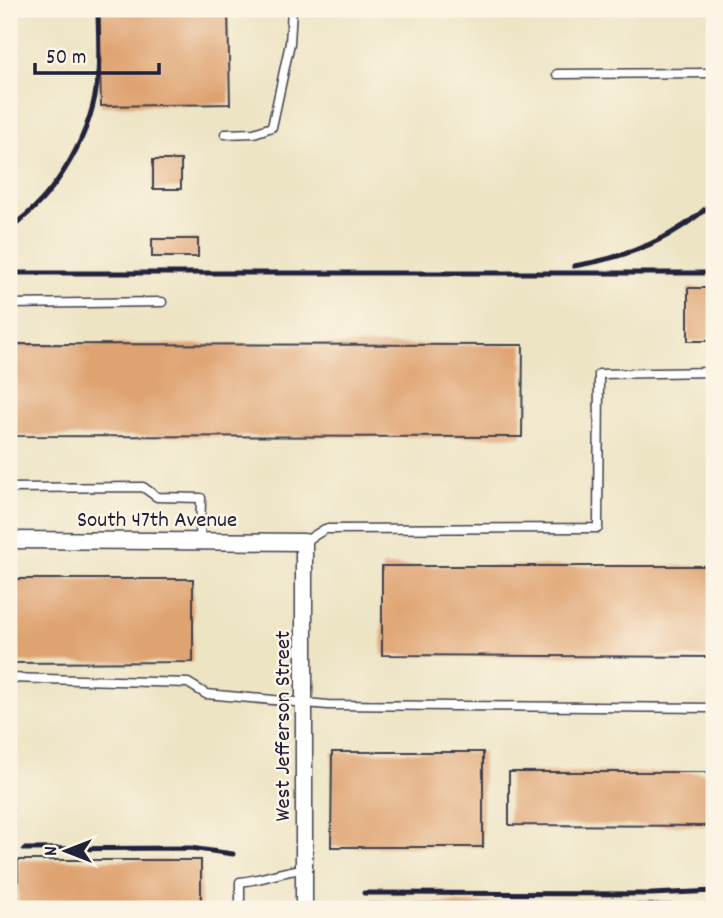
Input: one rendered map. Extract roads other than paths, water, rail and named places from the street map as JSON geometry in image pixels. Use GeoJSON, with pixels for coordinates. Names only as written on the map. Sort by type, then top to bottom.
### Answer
{"type":"FeatureCollection","features":[{"type":"Feature","properties":{"kind":"street","name":"South 47th Avenue"},"geometry":{"type":"LineString","coordinates":[[9,540],[304,542]]}},
{"type":"Feature","properties":{"kind":"street","name":"West Jefferson Street"},"geometry":{"type":"LineString","coordinates":[[304,542],[304,909]]}},
{"type":"Feature","properties":{"kind":"lane"},"geometry":{"type":"LineString","coordinates":[[225,134],[254,133],[272,127],[280,101],[290,43],[292,9]]}},
{"type":"Feature","properties":{"kind":"lane"},"geometry":{"type":"LineString","coordinates":[[557,74],[714,73]]}},
{"type":"Feature","properties":{"kind":"lane"},"geometry":{"type":"LineString","coordinates":[[9,304],[162,302]]}},
{"type":"Feature","properties":{"kind":"lane"},"geometry":{"type":"LineString","coordinates":[[304,542],[325,529],[598,528],[599,374],[714,372]]}},
{"type":"Feature","properties":{"kind":"lane"},"geometry":{"type":"LineString","coordinates":[[9,488],[143,487],[157,497],[201,498],[200,541]]}},
{"type":"Feature","properties":{"kind":"lane"},"geometry":{"type":"LineString","coordinates":[[9,678],[188,683],[206,694],[303,703],[714,708]]}},
{"type":"Feature","properties":{"kind":"lane"},"geometry":{"type":"LineString","coordinates":[[240,909],[240,882],[256,881],[279,871],[304,869]]}},
{"type":"Feature","properties":{"kind":"railway"},"geometry":{"type":"LineString","coordinates":[[9,228],[43,199],[70,161],[81,140],[95,96],[98,74],[98,9]]}},
{"type":"Feature","properties":{"kind":"railway"},"geometry":{"type":"LineString","coordinates":[[574,266],[613,257],[650,244],[683,226],[714,201]]}},
{"type":"Feature","properties":{"kind":"railway"},"geometry":{"type":"LineString","coordinates":[[9,273],[714,273]]}},
{"type":"Feature","properties":{"kind":"railway"},"geometry":{"type":"LineString","coordinates":[[24,849],[190,848],[233,854]]}},
{"type":"Feature","properties":{"kind":"railway"},"geometry":{"type":"LineString","coordinates":[[364,893],[652,894],[714,891]]}}]}
